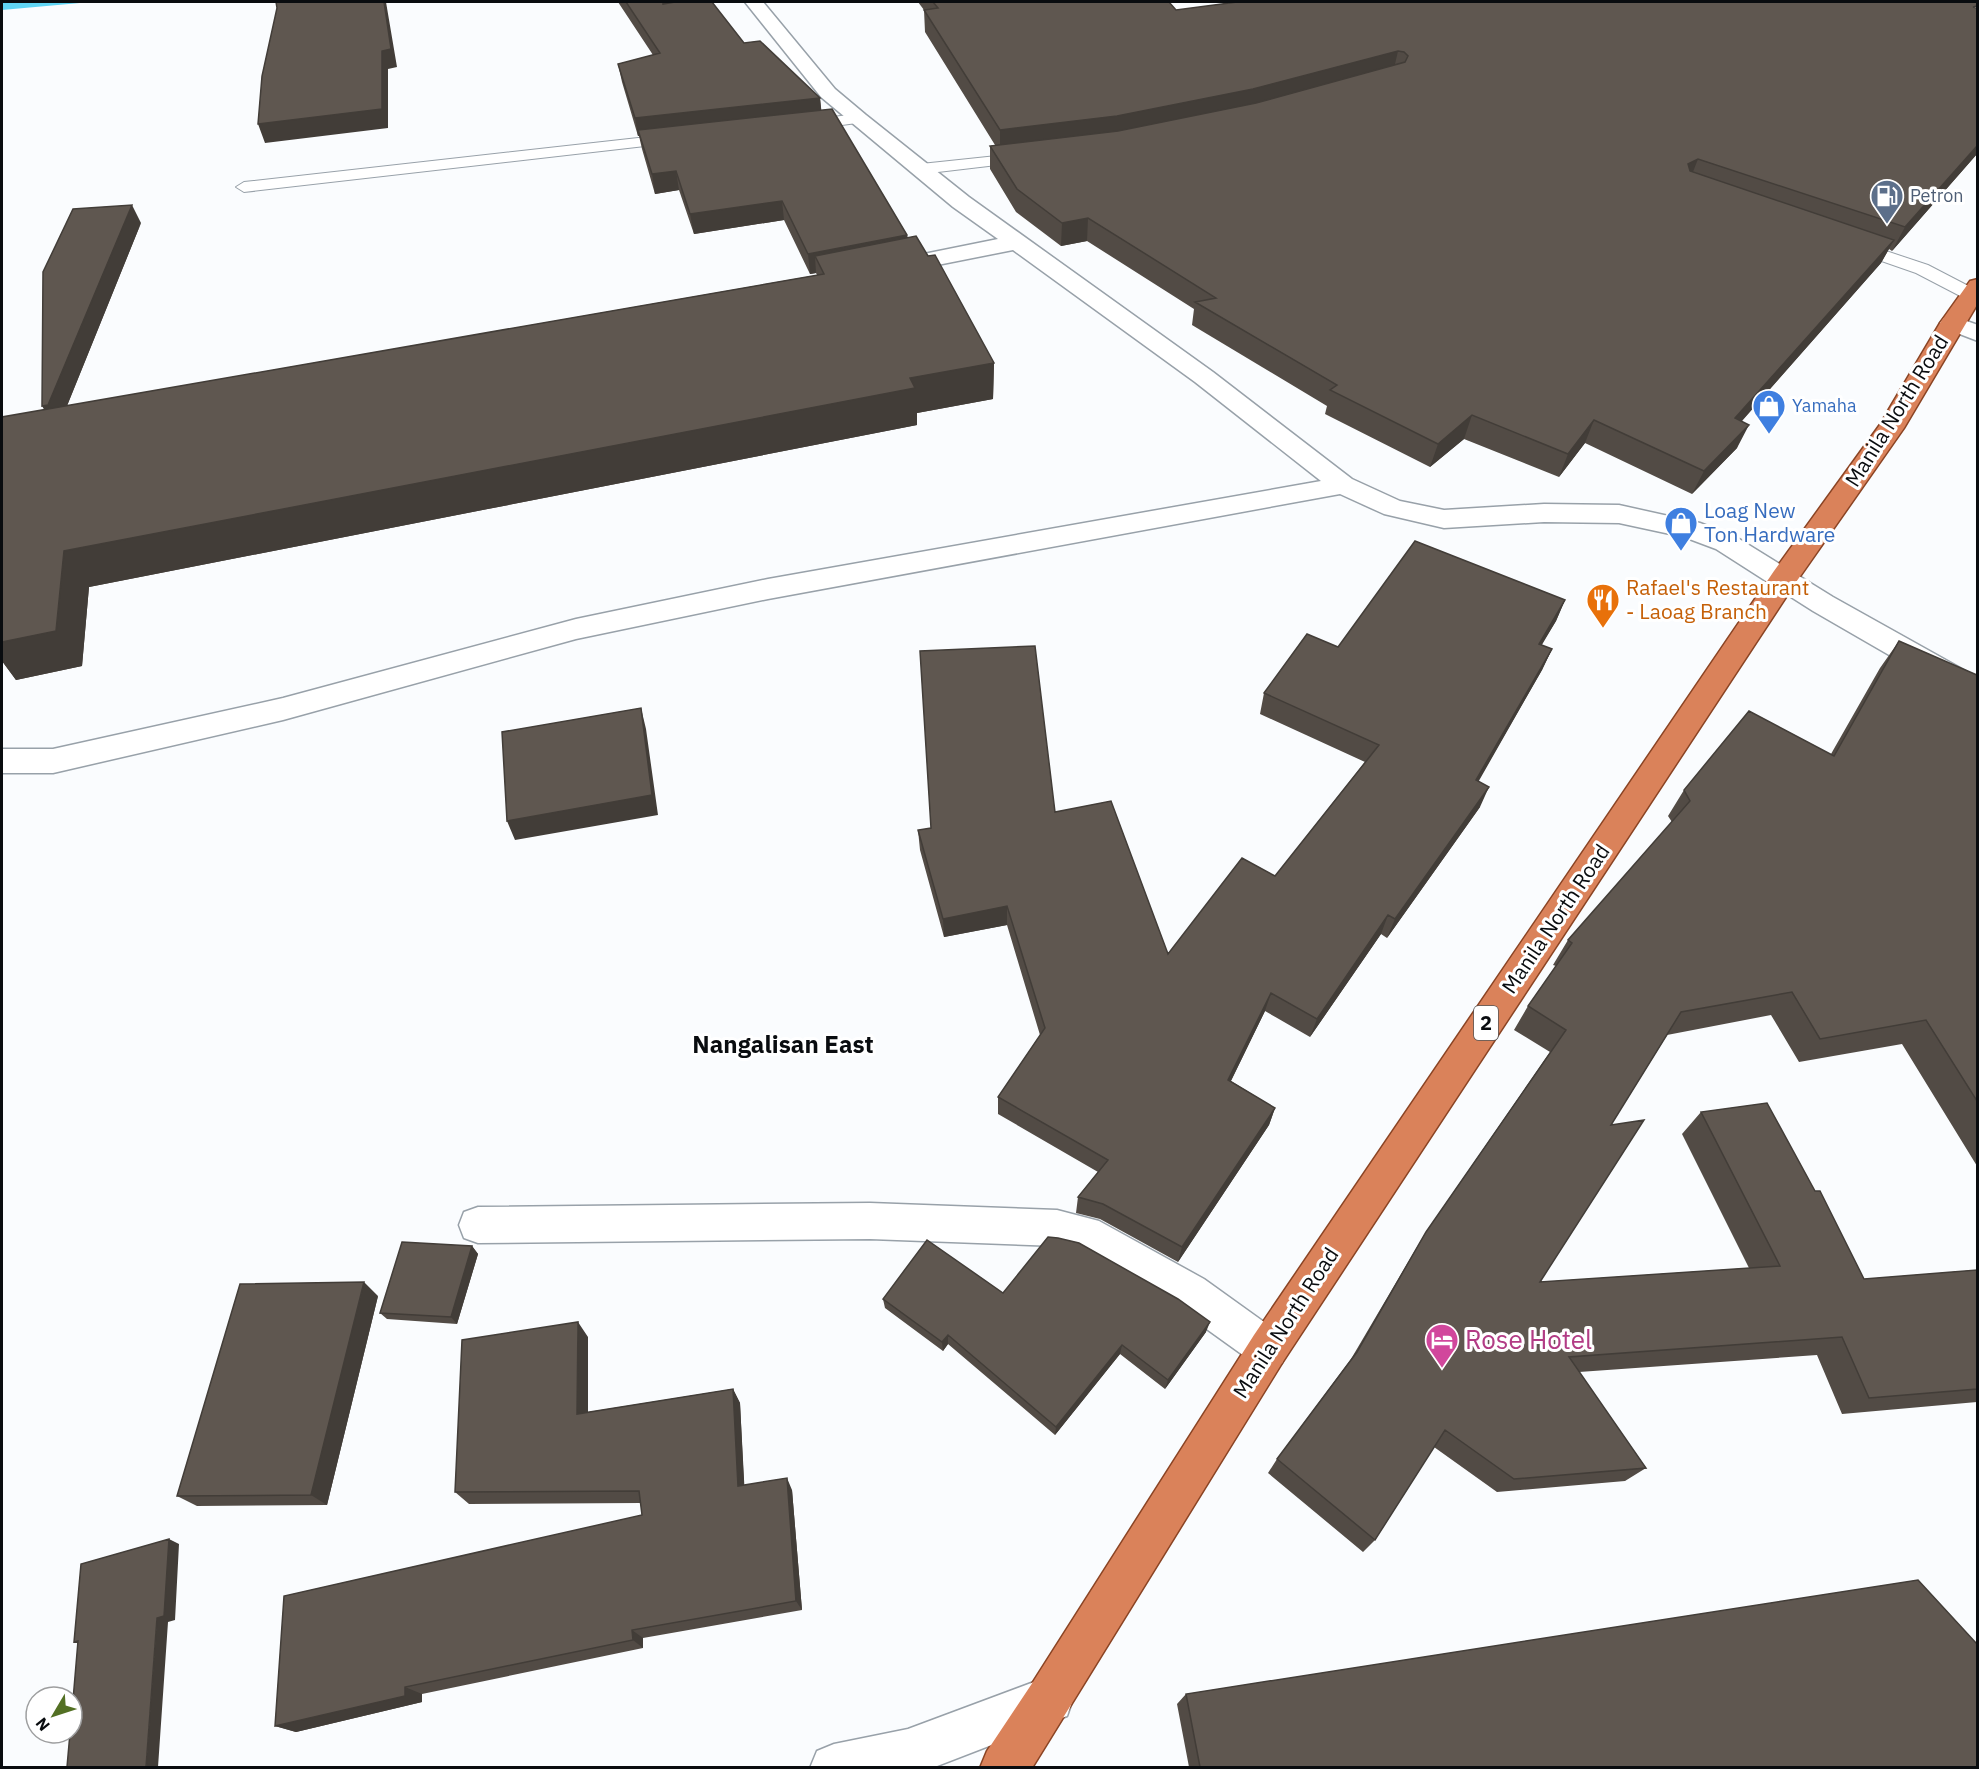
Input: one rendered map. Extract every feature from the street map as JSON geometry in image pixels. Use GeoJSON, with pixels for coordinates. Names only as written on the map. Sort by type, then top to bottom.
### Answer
{"type":"FeatureCollection","features":[{"type":"Feature","properties":{"kind":"highway","name":"Manila North Road"},"geometry":{"type":"LineString","coordinates":[[1004,1767],[1050,1699],[1268,1349],[1784,578],[1965,328],[1975,290]]}},
{"type":"Feature","properties":{"kind":"street"},"geometry":{"type":"LineString","coordinates":[[754,2],[828,93],[859,119],[1017,242],[1204,377],[1343,484],[1393,508],[1444,519],[1544,513],[1618,514],[1690,529],[1726,543],[1824,604],[1977,692]]}},
{"type":"Feature","properties":{"kind":"street"},"geometry":{"type":"LineString","coordinates":[[865,273],[1017,242]]}},
{"type":"Feature","properties":{"kind":"street"},"geometry":{"type":"LineString","coordinates":[[2,761],[53,761],[283,709],[576,629],[768,589],[1343,484]]}},
{"type":"Feature","properties":{"kind":"street"},"geometry":{"type":"LineString","coordinates":[[478,1225],[870,1221],[1057,1228],[1085,1234],[1190,1293],[1268,1349]]}},
{"type":"Feature","properties":{"kind":"street"},"geometry":{"type":"LineString","coordinates":[[834,1767],[908,1753],[1050,1699]]}},
{"type":"Feature","properties":{"kind":"lane"},"geometry":{"type":"LineString","coordinates":[[788,127],[859,119]]}},
{"type":"Feature","properties":{"kind":"lane"},"geometry":{"type":"LineString","coordinates":[[244,187],[693,137]]}},
{"type":"Feature","properties":{"kind":"lane"},"geometry":{"type":"LineString","coordinates":[[921,169],[1038,156]]}},
{"type":"Feature","properties":{"kind":"lane"},"geometry":{"type":"LineString","coordinates":[[1842,242],[1975,290]]}},
{"type":"Feature","properties":{"kind":"water"},"geometry":{"type":"Polygon","coordinates":[[[2,2],[91,2],[2,10],[2,2]]]}},
{"type":"Feature","properties":{"kind":"building"},"geometry":{"type":"Polygon","coordinates":[[[276,2],[384,2],[391,49],[382,51],[382,109],[258,124],[262,76],[277,8],[276,2]]]}},
{"type":"Feature","properties":{"kind":"building"},"geometry":{"type":"Polygon","coordinates":[[[626,2],[663,2],[663,4],[712,2],[744,43],[760,41],[820,98],[635,118],[618,64],[660,53],[626,2]]]}},
{"type":"Feature","properties":{"kind":"building"},"geometry":{"type":"Polygon","coordinates":[[[933,2],[1169,2],[1176,10],[1237,2],[1977,2],[1977,6],[1973,7],[1977,8],[1977,146],[1905,227],[1698,159],[1688,164],[1690,171],[1894,240],[1735,418],[1749,425],[1704,471],[1594,420],[1568,454],[1472,415],[1438,444],[1330,390],[1337,385],[1195,302],[1216,298],[1088,218],[1062,223],[1017,189],[990,146],[1118,131],[1256,103],[1405,62],[1408,56],[1404,52],[1398,51],[1253,89],[1117,116],[1000,130],[924,10],[938,8],[933,2]]]}},
{"type":"Feature","properties":{"kind":"building"},"geometry":{"type":"Polygon","coordinates":[[[832,109],[907,235],[808,254],[782,201],[690,214],[676,171],[652,174],[638,130],[832,109]]]}},
{"type":"Feature","properties":{"kind":"building"},"geometry":{"type":"Polygon","coordinates":[[[132,205],[48,405],[42,406],[43,272],[73,209],[132,205]]]}},
{"type":"Feature","properties":{"kind":"building"},"geometry":{"type":"Polygon","coordinates":[[[916,236],[928,256],[935,255],[994,363],[910,378],[915,388],[64,551],[56,631],[2,642],[2,417],[824,274],[815,256],[916,236]]]}},
{"type":"Feature","properties":{"kind":"building"},"geometry":{"type":"Polygon","coordinates":[[[1415,541],[1565,600],[1539,644],[1552,649],[1476,780],[1489,787],[1395,919],[1388,915],[1317,1019],[1271,993],[1228,1080],[1275,1108],[1182,1247],[1103,1204],[1078,1197],[1108,1160],[998,1097],[1045,1028],[1007,906],[943,919],[918,830],[931,828],[920,651],[1035,646],[1055,812],[1111,801],[1168,954],[1242,858],[1275,876],[1379,745],[1264,693],[1307,634],[1338,647],[1415,541]]]}},
{"type":"Feature","properties":{"kind":"building"},"geometry":{"type":"Polygon","coordinates":[[[1899,641],[1977,675],[1977,1101],[1926,1020],[1820,1039],[1792,992],[1681,1012],[1611,1125],[1644,1120],[1540,1282],[1780,1266],[1701,1112],[1767,1103],[1815,1191],[1820,1191],[1864,1279],[1977,1270],[1977,1389],[1869,1398],[1842,1337],[1569,1357],[1646,1468],[1514,1479],[1445,1430],[1375,1540],[1277,1459],[1357,1352],[1426,1232],[1566,1030],[1528,1006],[1572,943],[1568,940],[1690,801],[1684,790],[1749,711],[1834,756],[1899,641]]]}},
{"type":"Feature","properties":{"kind":"building"},"geometry":{"type":"Polygon","coordinates":[[[641,708],[652,795],[507,821],[502,732],[641,708]]]}},
{"type":"Feature","properties":{"kind":"building"},"geometry":{"type":"Polygon","coordinates":[[[1048,1237],[1079,1243],[1178,1299],[1210,1322],[1168,1380],[1122,1345],[1056,1427],[948,1335],[942,1342],[883,1299],[927,1240],[1003,1293],[1048,1237]]]}},
{"type":"Feature","properties":{"kind":"building"},"geometry":{"type":"Polygon","coordinates":[[[402,1242],[472,1246],[451,1317],[380,1313],[402,1242]]]}},
{"type":"Feature","properties":{"kind":"building"},"geometry":{"type":"Polygon","coordinates":[[[364,1282],[311,1495],[177,1496],[240,1284],[364,1282]]]}},
{"type":"Feature","properties":{"kind":"building"},"geometry":{"type":"Polygon","coordinates":[[[578,1322],[577,1414],[733,1389],[738,1486],[787,1478],[796,1601],[632,1630],[633,1640],[405,1687],[405,1696],[275,1726],[284,1596],[642,1515],[639,1491],[455,1492],[462,1340],[578,1322]]]}},
{"type":"Feature","properties":{"kind":"building"},"geometry":{"type":"Polygon","coordinates":[[[169,1539],[164,1616],[157,1618],[146,1767],[67,1767],[69,1745],[84,1745],[84,1685],[74,1685],[78,1641],[74,1642],[81,1564],[169,1539]]]}},
{"type":"Feature","properties":{"kind":"building"},"geometry":{"type":"Polygon","coordinates":[[[1918,1580],[1977,1644],[1977,1767],[1200,1767],[1186,1694],[1918,1580]]]}},
{"type":"Feature","properties":{"kind":"place","name":"Petron"},"geometry":{"type":"Point","coordinates":[1887,225]}},
{"type":"Feature","properties":{"kind":"place","name":"Yamaha"},"geometry":{"type":"Point","coordinates":[1769,435]}},
{"type":"Feature","properties":{"kind":"place","name":"Loag New Ton Hardware"},"geometry":{"type":"Point","coordinates":[1681,552]}},
{"type":"Feature","properties":{"kind":"place","name":"Rafael's Restaurant - Laoag Branch"},"geometry":{"type":"Point","coordinates":[1603,629]}},
{"type":"Feature","properties":{"kind":"place","name":"Rose Hotel"},"geometry":{"type":"Point","coordinates":[1442,1369]}},
{"type":"Feature","properties":{"kind":"district","name":"Nangalisan East"},"geometry":{"type":"Point","coordinates":[783,1045]}}]}
